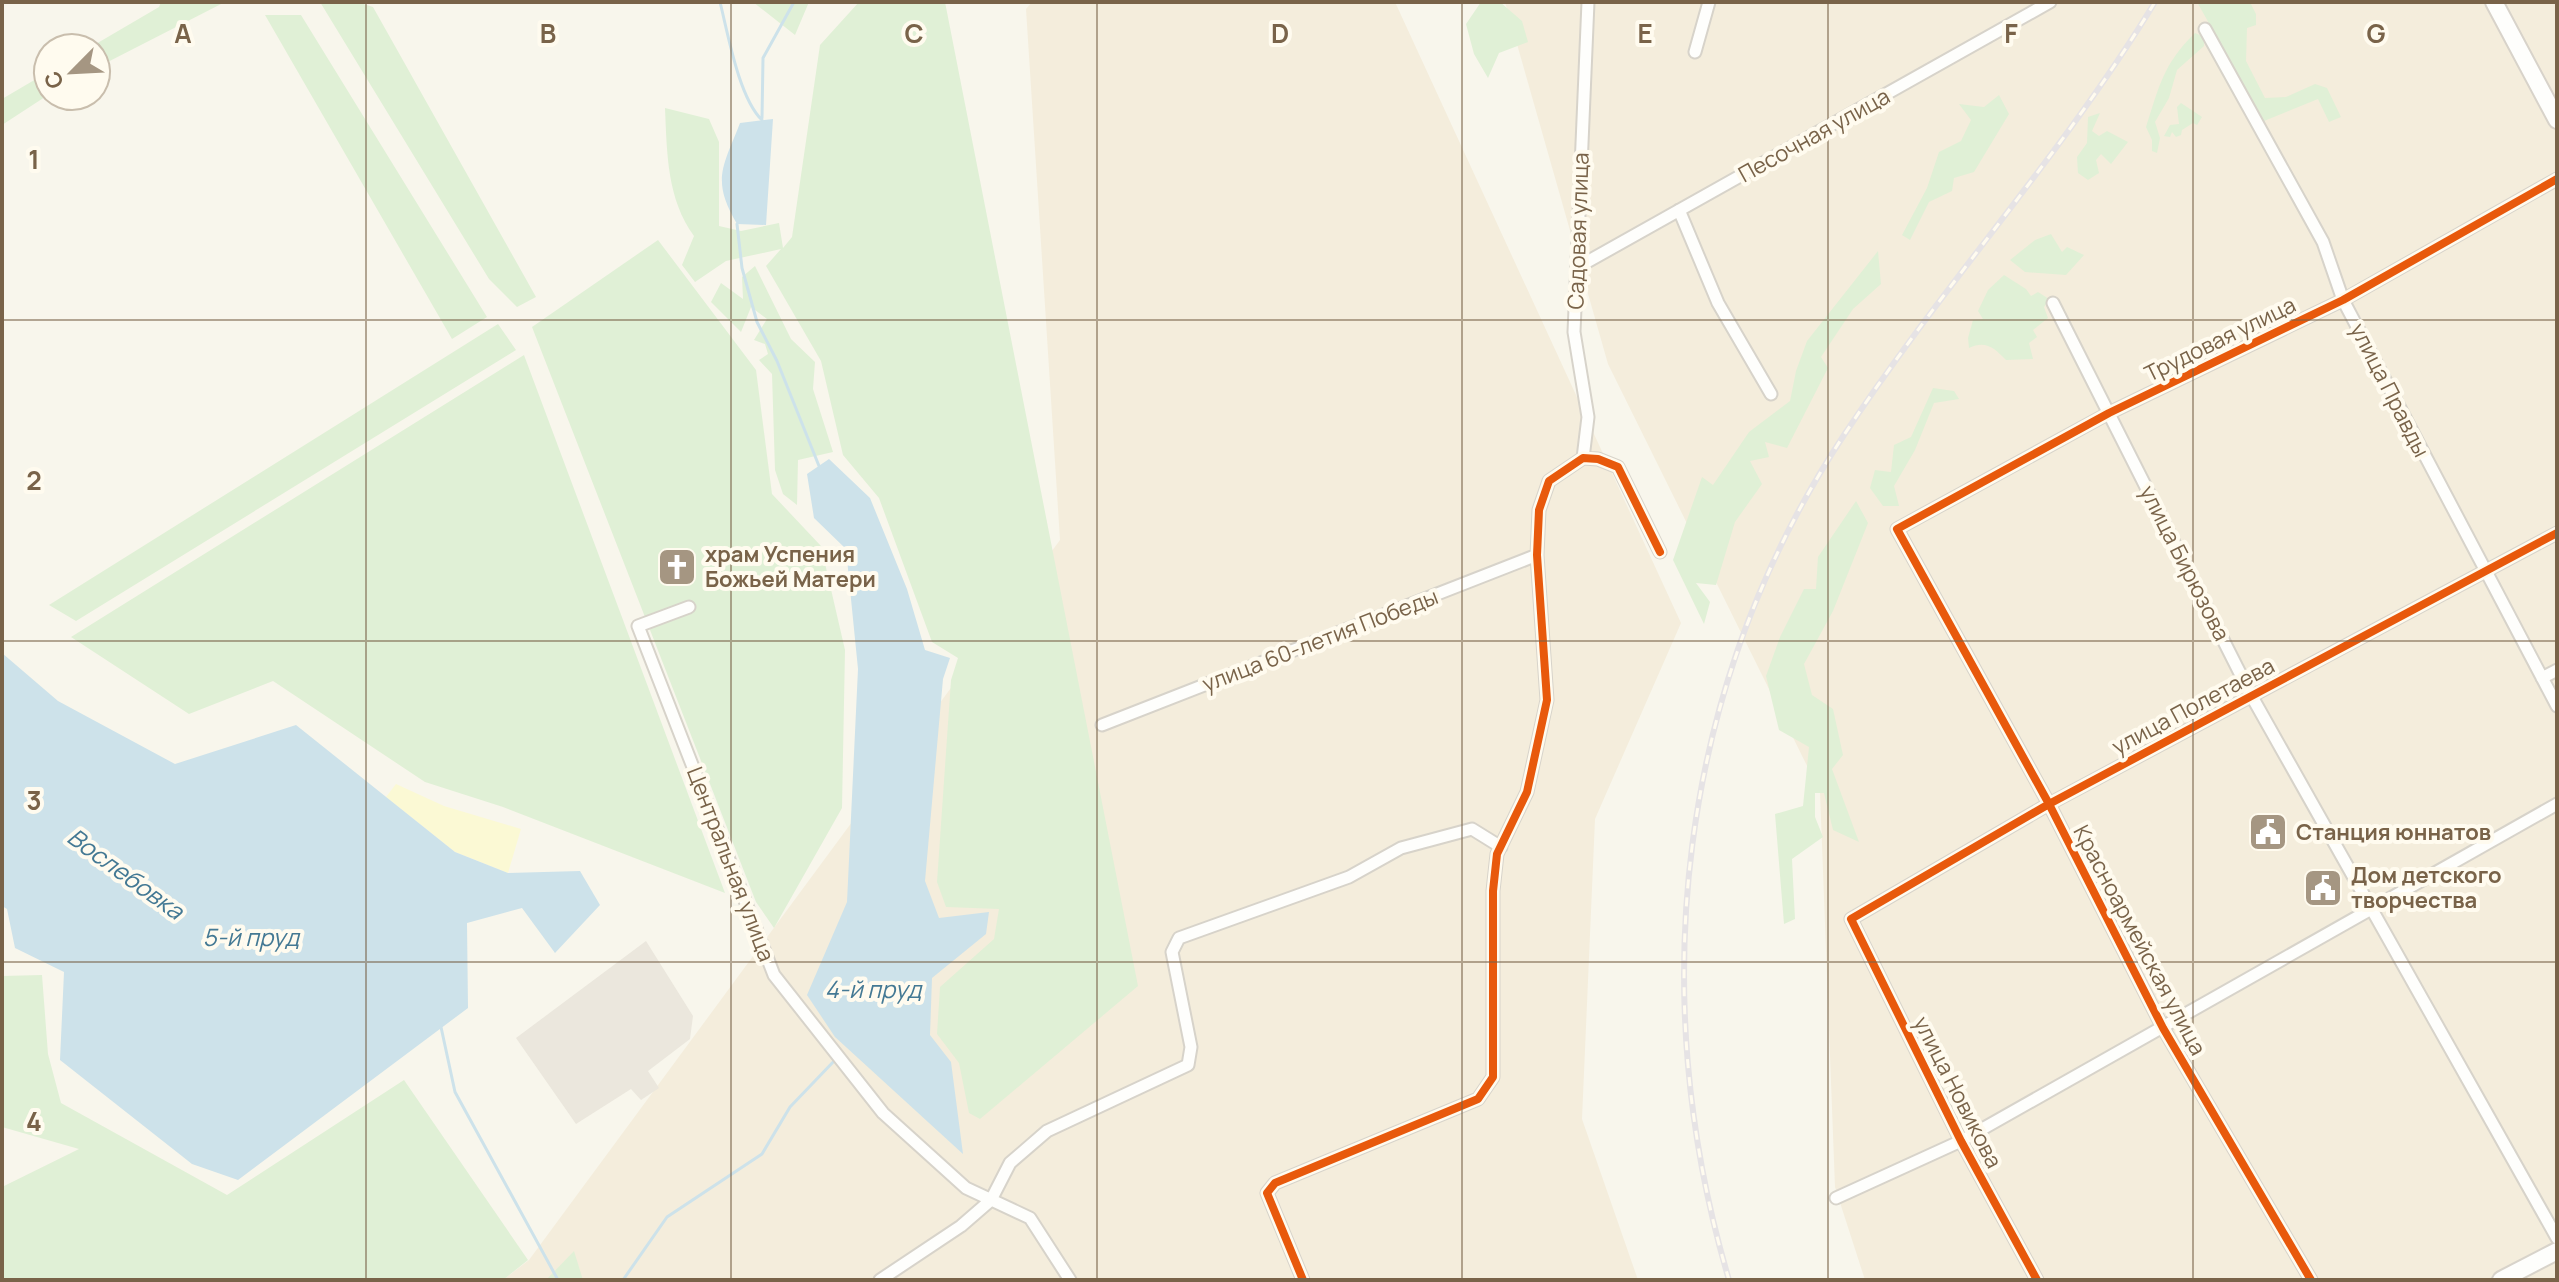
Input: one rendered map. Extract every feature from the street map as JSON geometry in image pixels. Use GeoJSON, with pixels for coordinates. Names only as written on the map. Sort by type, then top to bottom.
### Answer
{"type":"FeatureCollection","features":[{"type":"Feature","properties":{"kind":"main road"},"geometry":{"type":"LineString","coordinates":[[2494,2],[2557,120]]}},
{"type":"Feature","properties":{"kind":"main road"},"geometry":{"type":"LineString","coordinates":[[2501,1280],[2557,1251]]}},
{"type":"Feature","properties":{"kind":"street","name":"Садовая улица"},"geometry":{"type":"LineString","coordinates":[[1583,458],[1588,417],[1574,332],[1588,2]]}},
{"type":"Feature","properties":{"kind":"street"},"geometry":{"type":"LineString","coordinates":[[1695,52],[1709,2]]}},
{"type":"Feature","properties":{"kind":"street","name":"Песочная улица"},"geometry":{"type":"LineString","coordinates":[[1578,267],[2048,3]]}},
{"type":"Feature","properties":{"kind":"street","name":"улица Правды"},"geometry":{"type":"LineString","coordinates":[[2205,29],[2323,242],[2343,300],[2557,706]]}},
{"type":"Feature","properties":{"kind":"street","name":"Трудовая улица"},"geometry":{"type":"LineString","coordinates":[[1897,529],[2109,413],[2343,300],[2557,179]]}},
{"type":"Feature","properties":{"kind":"street"},"geometry":{"type":"LineString","coordinates":[[1679,210],[1718,303],[1771,394]]}},
{"type":"Feature","properties":{"kind":"street","name":"улица Бирюзова"},"geometry":{"type":"LineString","coordinates":[[2053,303],[2251,695],[2374,907],[2557,1238]]}},
{"type":"Feature","properties":{"kind":"street"},"geometry":{"type":"LineString","coordinates":[[1303,1280],[1267,1193],[1275,1183],[1478,1099],[1493,1077],[1493,891],[1501,847],[1527,792],[1547,700],[1537,555],[1539,510],[1549,481],[1583,458],[1598,459],[1618,467],[1660,552]]}},
{"type":"Feature","properties":{"kind":"street","name":"Красноармейская улица"},"geometry":{"type":"LineString","coordinates":[[1897,529],[2049,804],[2163,1028],[2311,1280]]}},
{"type":"Feature","properties":{"kind":"street","name":"улица Полетаева"},"geometry":{"type":"LineString","coordinates":[[1851,919],[2049,804],[2557,533]]}},
{"type":"Feature","properties":{"kind":"street","name":"улица 60-летия Победы"},"geometry":{"type":"LineString","coordinates":[[1102,725],[1537,555]]}},
{"type":"Feature","properties":{"kind":"street","name":"Центральная улица"},"geometry":{"type":"LineString","coordinates":[[689,607],[638,626],[774,975],[883,1113],[966,1188],[1030,1218],[1070,1280]]}},
{"type":"Feature","properties":{"kind":"street"},"geometry":{"type":"LineString","coordinates":[[2542,678],[2557,670]]}},
{"type":"Feature","properties":{"kind":"street"},"geometry":{"type":"LineString","coordinates":[[1836,1198],[1961,1141],[2557,804]]}},
{"type":"Feature","properties":{"kind":"street"},"geometry":{"type":"LineString","coordinates":[[880,1280],[961,1226],[991,1200],[1010,1163],[1047,1131],[1188,1065],[1191,1047],[1172,952],[1179,938],[1349,877],[1401,848],[1453,833],[1472,829],[1501,847]]}},
{"type":"Feature","properties":{"kind":"street","name":"улица Новикова"},"geometry":{"type":"LineString","coordinates":[[1851,919],[1961,1141],[2037,1280]]}},
{"type":"Feature","properties":{"kind":"shaded area"},"geometry":{"type":"Polygon","coordinates":[[[1032,2],[1395,2],[1681,623],[1595,819],[1582,1119],[1638,1280],[503,1280],[529,1260],[1060,540],[1026,9],[1032,2]]]}},
{"type":"Feature","properties":{"kind":"shaded area"},"geometry":{"type":"Polygon","coordinates":[[[1505,2],[2557,2],[2557,1280],[1865,1280],[1835,1187],[1820,792],[1608,364],[1505,2]]]}},
{"type":"Feature","properties":{"kind":"shaded area"},"geometry":{"type":"Polygon","coordinates":[[[646,941],[693,1016],[690,1039],[648,1071],[659,1088],[641,1100],[631,1089],[576,1124],[516,1038],[646,941]]]}},
{"type":"Feature","properties":{"kind":"green space"},"geometry":{"type":"Polygon","coordinates":[[[161,2],[225,2],[112,60],[112,35],[159,7],[161,2]]]}},
{"type":"Feature","properties":{"kind":"green space"},"geometry":{"type":"Polygon","coordinates":[[[320,2],[357,2],[373,7],[536,297],[517,307],[489,279],[320,2]]]}},
{"type":"Feature","properties":{"kind":"green space"},"geometry":{"type":"Polygon","coordinates":[[[753,2],[809,2],[795,35],[753,2]]]}},
{"type":"Feature","properties":{"kind":"green space"},"geometry":{"type":"Polygon","coordinates":[[[859,2],[945,2],[1138,986],[980,1119],[969,1113],[959,1063],[937,1034],[940,987],[994,939],[999,909],[946,907],[937,882],[951,680],[958,658],[932,642],[879,498],[843,455],[821,361],[766,266],[781,249],[726,261],[695,282],[682,265],[694,236],[678,207],[668,159],[665,108],[709,119],[719,142],[719,226],[741,231],[779,223],[783,248],[792,237],[820,45],[859,2]]]}},
{"type":"Feature","properties":{"kind":"green space"},"geometry":{"type":"Polygon","coordinates":[[[1481,2],[1500,2],[1522,21],[1528,42],[1499,53],[1488,78],[1474,54],[1466,24],[1481,2]]]}},
{"type":"Feature","properties":{"kind":"green space"},"geometry":{"type":"Polygon","coordinates":[[[2197,2],[2250,2],[2256,14],[2256,25],[2247,28],[2246,61],[2265,98],[2286,97],[2315,84],[2327,88],[2341,117],[2329,122],[2318,99],[2264,121],[2197,2]]]}},
{"type":"Feature","properties":{"kind":"green space"},"geometry":{"type":"Polygon","coordinates":[[[265,15],[301,15],[487,317],[452,339],[265,15]]]}},
{"type":"Feature","properties":{"kind":"green space"},"geometry":{"type":"Polygon","coordinates":[[[2195,33],[2204,37],[2204,46],[2177,70],[2169,98],[2155,122],[2160,138],[2157,153],[2152,151],[2152,140],[2146,127],[2169,66],[2195,33]]]}},
{"type":"Feature","properties":{"kind":"green space"},"geometry":{"type":"Polygon","coordinates":[[[32,81],[32,105],[2,125],[2,99],[32,81]]]}},
{"type":"Feature","properties":{"kind":"green space"},"geometry":{"type":"Polygon","coordinates":[[[1999,95],[2009,114],[1974,172],[1954,178],[1952,191],[1929,202],[1910,240],[1902,235],[1927,188],[1939,152],[1961,141],[1971,120],[1959,104],[1984,107],[1999,95]]]}},
{"type":"Feature","properties":{"kind":"green space"},"geometry":{"type":"Polygon","coordinates":[[[2181,103],[2202,117],[2197,125],[2193,123],[2182,130],[2181,135],[2176,137],[2172,132],[2170,137],[2164,136],[2170,125],[2179,124],[2177,107],[2181,103]]]}},
{"type":"Feature","properties":{"kind":"green space"},"geometry":{"type":"Polygon","coordinates":[[[2100,113],[2092,131],[2099,136],[2107,131],[2128,142],[2111,164],[2101,154],[2096,160],[2099,173],[2088,180],[2078,173],[2077,157],[2087,143],[2088,117],[2100,113]]]}},
{"type":"Feature","properties":{"kind":"green space"},"geometry":{"type":"Polygon","coordinates":[[[2051,234],[2062,252],[2067,247],[2084,255],[2066,275],[2025,272],[2010,260],[2035,240],[2051,234]]]}},
{"type":"Feature","properties":{"kind":"green space"},"geometry":{"type":"Polygon","coordinates":[[[658,240],[756,370],[772,494],[821,546],[845,650],[842,808],[774,928],[756,902],[532,327],[658,240]]]}},
{"type":"Feature","properties":{"kind":"green space"},"geometry":{"type":"Polygon","coordinates":[[[1878,251],[1881,284],[1853,309],[1821,357],[1828,368],[1787,448],[1765,442],[1769,457],[1750,461],[1762,484],[1735,522],[1716,585],[1696,583],[1710,602],[1704,624],[1673,560],[1702,477],[1713,485],[1749,432],[1790,401],[1796,371],[1807,341],[1878,251]]]}},
{"type":"Feature","properties":{"kind":"green space"},"geometry":{"type":"Polygon","coordinates":[[[755,266],[791,339],[815,362],[813,389],[833,452],[798,460],[797,505],[783,494],[775,470],[772,374],[759,360],[768,354],[765,344],[754,340],[767,319],[751,307],[741,332],[711,302],[721,283],[743,299],[742,277],[755,266]]]}},
{"type":"Feature","properties":{"kind":"green space"},"geometry":{"type":"Polygon","coordinates":[[[2004,275],[2026,289],[2031,296],[2038,292],[2049,299],[2044,307],[2048,318],[2033,330],[2037,337],[2029,343],[2033,359],[2006,360],[1989,346],[1969,348],[1968,338],[1973,320],[1983,319],[1978,311],[1988,290],[2004,275]]]}},
{"type":"Feature","properties":{"kind":"green space"},"geometry":{"type":"Polygon","coordinates":[[[498,324],[516,350],[76,621],[49,605],[498,324]]]}},
{"type":"Feature","properties":{"kind":"green space"},"geometry":{"type":"Polygon","coordinates":[[[524,355],[725,893],[503,807],[425,782],[273,681],[189,714],[71,637],[524,355]]]}},
{"type":"Feature","properties":{"kind":"green space"},"geometry":{"type":"Polygon","coordinates":[[[1933,388],[1954,391],[1959,399],[1934,403],[1915,450],[1894,486],[1899,506],[1883,506],[1870,488],[1875,470],[1891,472],[1894,445],[1911,437],[1933,388]]]}},
{"type":"Feature","properties":{"kind":"green space"},"geometry":{"type":"Polygon","coordinates":[[[1856,501],[1868,523],[1833,611],[1804,664],[1812,695],[1833,709],[1843,755],[1832,769],[1859,842],[1833,830],[1824,793],[1815,793],[1815,817],[1823,837],[1792,859],[1795,919],[1784,924],[1775,814],[1803,806],[1809,747],[1779,730],[1766,676],[1780,637],[1804,589],[1816,589],[1818,557],[1856,501]]]}},
{"type":"Feature","properties":{"kind":"green space"},"geometry":{"type":"Polygon","coordinates":[[[42,975],[48,1054],[61,1103],[227,1195],[404,1080],[528,1260],[503,1280],[2,1280],[2,1187],[79,1149],[2,1127],[2,976],[42,975]]]}},
{"type":"Feature","properties":{"kind":"green space"},"geometry":{"type":"Polygon","coordinates":[[[574,1251],[583,1280],[546,1280],[574,1251]]]}},
{"type":"Feature","properties":{"kind":"sand"},"geometry":{"type":"Polygon","coordinates":[[[396,784],[444,806],[521,829],[508,873],[455,852],[386,797],[396,784]]]}},
{"type":"Feature","properties":{"kind":"water"},"geometry":{"type":"Polygon","coordinates":[[[773,119],[766,225],[737,224],[724,196],[722,174],[725,163],[740,123],[773,119]]]}},
{"type":"Feature","properties":{"kind":"water","name":"4-й пруд"},"geometry":{"type":"Polygon","coordinates":[[[829,459],[870,498],[907,589],[925,650],[950,658],[943,679],[925,881],[939,918],[989,912],[986,934],[932,978],[930,1035],[951,1062],[963,1154],[835,1037],[807,995],[847,902],[858,669],[846,549],[814,518],[807,474],[829,459]]]}},
{"type":"Feature","properties":{"kind":"water","name":"5-й пруд"},"geometry":{"type":"Polygon","coordinates":[[[2,653],[58,701],[175,764],[296,725],[455,852],[508,873],[580,871],[600,905],[555,953],[522,908],[467,923],[468,1008],[238,1180],[192,1164],[60,1060],[64,972],[15,948],[7,909],[2,906],[2,653]]]}},
{"type":"Feature","properties":{"kind":"waterway"},"geometry":{"type":"LineString","coordinates":[[720,2],[741,81],[762,120]]}},
{"type":"Feature","properties":{"kind":"waterway"},"geometry":{"type":"LineString","coordinates":[[762,118],[763,58],[794,2]]}},
{"type":"Feature","properties":{"kind":"waterway"},"geometry":{"type":"LineString","coordinates":[[737,224],[742,268],[757,322],[777,361],[819,466]]}},
{"type":"Feature","properties":{"kind":"waterway","name":"Вослебовка"},"geometry":{"type":"LineString","coordinates":[[441,1027],[455,1092],[558,1280]]}},
{"type":"Feature","properties":{"kind":"waterway"},"geometry":{"type":"LineString","coordinates":[[623,1280],[667,1217],[762,1154],[790,1107],[836,1059]]}},
{"type":"Feature","properties":{"kind":"railway"},"geometry":{"type":"LineString","coordinates":[[1729,1280],[1703,1172],[1688,1063],[1684,953],[1692,844],[1712,737],[1744,633],[1788,532],[1844,435],[1921,326],[2081,113],[2155,2]]}},
{"type":"Feature","properties":{"kind":"cycle path"},"geometry":{"type":"LineString","coordinates":[[2311,1280],[2163,1028],[2049,804],[1897,529],[2109,413],[2343,300],[2557,179]]}},
{"type":"Feature","properties":{"kind":"cycle path"},"geometry":{"type":"LineString","coordinates":[[1303,1280],[1267,1193],[1275,1183],[1478,1099],[1493,1077],[1493,891],[1497,854],[1527,792],[1547,700],[1537,555],[1539,510],[1549,481],[1583,458],[1598,459],[1618,467],[1660,552]]}},
{"type":"Feature","properties":{"kind":"cycle path"},"geometry":{"type":"LineString","coordinates":[[2037,1280],[1961,1141],[1851,919],[2049,804],[2557,533]]}},
{"type":"Feature","properties":{"kind":"place","name":"храм Успения Божьей Матери"},"geometry":{"type":"Point","coordinates":[677,567]}},
{"type":"Feature","properties":{"kind":"place","name":"Станция юннатов"},"geometry":{"type":"Point","coordinates":[2268,832]}},
{"type":"Feature","properties":{"kind":"place","name":"Дом детского творчества"},"geometry":{"type":"Point","coordinates":[2323,888]}}]}
